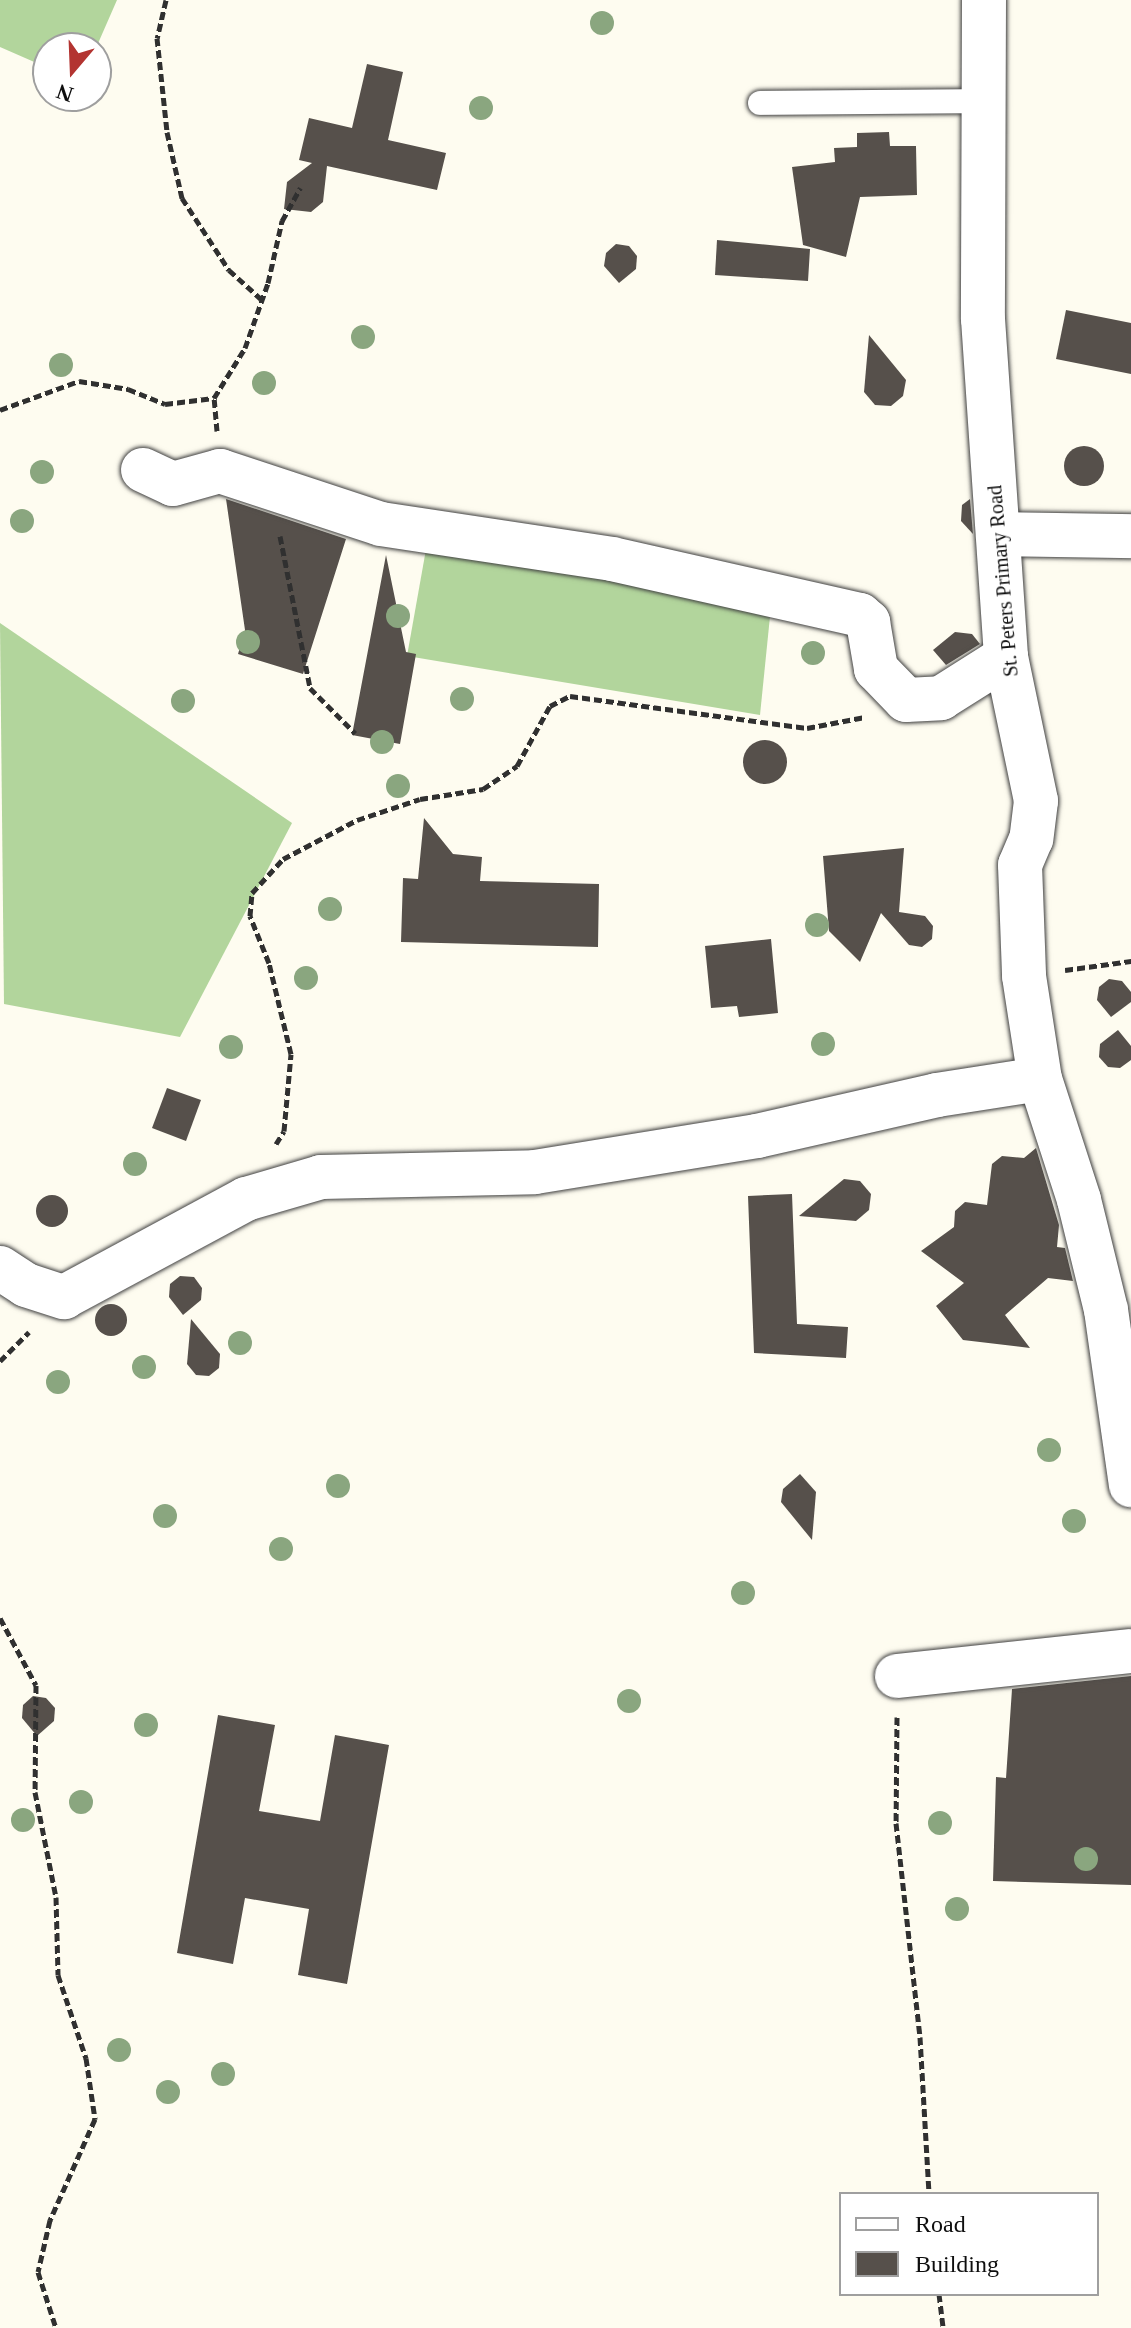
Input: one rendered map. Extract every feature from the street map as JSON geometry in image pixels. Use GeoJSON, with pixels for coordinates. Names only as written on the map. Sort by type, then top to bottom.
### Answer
{"type":"FeatureCollection","features":[{"type":"Feature","properties":{"kind":"street","name":"St. Peters Primary Road"},"geometry":{"type":"LineString","coordinates":[[984,0],[983,319],[1006,657],[1036,801],[1031,839],[1020,865],[1024,976],[1040,1079],[1106,1310],[1131,1485]]}},
{"type":"Feature","properties":{"kind":"street"},"geometry":{"type":"LineString","coordinates":[[143,470],[173,484],[220,471],[381,524],[612,559],[860,615],[868,622],[876,669],[906,700],[941,698],[1006,657]]}},
{"type":"Feature","properties":{"kind":"street"},"geometry":{"type":"LineString","coordinates":[[998,534],[1131,536]]}},
{"type":"Feature","properties":{"kind":"street"},"geometry":{"type":"LineString","coordinates":[[0,1268],[26,1285],[64,1297],[246,1199],[321,1177],[535,1172],[757,1136],[937,1095],[1040,1079]]}},
{"type":"Feature","properties":{"kind":"street"},"geometry":{"type":"LineString","coordinates":[[897,1676],[1131,1651]]}},
{"type":"Feature","properties":{"kind":"lane"},"geometry":{"type":"LineString","coordinates":[[760,103],[983,101]]}},
{"type":"Feature","properties":{"kind":"path"},"geometry":{"type":"LineString","coordinates":[[166,0],[157,38],[167,132],[182,198],[229,270],[261,299]]}},
{"type":"Feature","properties":{"kind":"path"},"geometry":{"type":"LineString","coordinates":[[220,471],[214,398],[245,348],[282,221],[300,188]]}},
{"type":"Feature","properties":{"kind":"path"},"geometry":{"type":"LineString","coordinates":[[0,410],[79,381],[128,389],[165,404],[214,398]]}},
{"type":"Feature","properties":{"kind":"path"},"geometry":{"type":"LineString","coordinates":[[268,489],[287,552],[310,688],[355,733]]}},
{"type":"Feature","properties":{"kind":"path"},"geometry":{"type":"LineString","coordinates":[[246,1199],[284,1131],[291,1054],[269,963],[250,916],[252,893],[283,859],[357,820],[420,799],[483,789],[517,766],[550,706],[570,696],[807,728],[851,723],[906,700]]}},
{"type":"Feature","properties":{"kind":"path"},"geometry":{"type":"LineString","coordinates":[[1024,976],[1131,961]]}},
{"type":"Feature","properties":{"kind":"path"},"geometry":{"type":"LineString","coordinates":[[0,1618],[36,1685],[35,1792],[56,1897],[58,1975],[86,2058],[95,2119],[50,2220],[38,2272],[56,2328]]}},
{"type":"Feature","properties":{"kind":"path"},"geometry":{"type":"LineString","coordinates":[[897,1676],[896,1823],[920,2037],[929,2192]]}},
{"type":"Feature","properties":{"kind":"path"},"geometry":{"type":"LineString","coordinates":[[939,2296],[943,2328]]}},
{"type":"Feature","properties":{"kind":"green space"},"geometry":{"type":"Polygon","coordinates":[[[0,0],[117,0],[103,32],[32,32],[32,61],[0,47],[0,0]]]}},
{"type":"Feature","properties":{"kind":"green space"},"geometry":{"type":"Polygon","coordinates":[[[433,510],[774,577],[760,715],[407,656],[433,510]]]}},
{"type":"Feature","properties":{"kind":"green space"},"geometry":{"type":"Polygon","coordinates":[[[0,623],[292,823],[180,1037],[4,1004],[0,623]]]}},
{"type":"Feature","properties":{"kind":"building"},"geometry":{"type":"Polygon","coordinates":[[[367,64],[403,72],[388,140],[446,153],[437,190],[327,166],[323,202],[311,212],[284,209],[287,182],[312,163],[299,160],[309,118],[352,128],[367,64]]]}},
{"type":"Feature","properties":{"kind":"building"},"geometry":{"type":"Polygon","coordinates":[[[889,132],[890,146],[916,146],[917,195],[860,197],[846,257],[803,245],[792,167],[835,162],[834,148],[857,147],[857,133],[889,132]]]}},
{"type":"Feature","properties":{"kind":"building"},"geometry":{"type":"Polygon","coordinates":[[[717,240],[810,249],[808,281],[715,275],[717,240]]]}},
{"type":"Feature","properties":{"kind":"building"},"geometry":{"type":"Polygon","coordinates":[[[616,244],[629,246],[637,256],[636,269],[619,283],[604,266],[606,253],[616,244]]]}},
{"type":"Feature","properties":{"kind":"building"},"geometry":{"type":"Polygon","coordinates":[[[1066,310],[1131,323],[1131,374],[1056,359],[1066,310]]]}},
{"type":"Feature","properties":{"kind":"building"},"geometry":{"type":"Polygon","coordinates":[[[869,335],[906,380],[903,396],[891,406],[875,405],[864,392],[869,335]]]}},
{"type":"Feature","properties":{"kind":"building"},"geometry":{"type":"Polygon","coordinates":[[[1084,446],[1098,452],[1104,466],[1098,480],[1084,486],[1070,480],[1064,466],[1070,452],[1084,446]]]}},
{"type":"Feature","properties":{"kind":"building"},"geometry":{"type":"Polygon","coordinates":[[[226,499],[346,539],[303,674],[238,654],[245,630],[226,499]]]}},
{"type":"Feature","properties":{"kind":"building"},"geometry":{"type":"Polygon","coordinates":[[[970,499],[973,534],[961,521],[962,505],[970,499]]]}},
{"type":"Feature","properties":{"kind":"building"},"geometry":{"type":"Polygon","coordinates":[[[386,555],[406,652],[416,654],[400,744],[352,735],[386,555]]]}},
{"type":"Feature","properties":{"kind":"building"},"geometry":{"type":"Polygon","coordinates":[[[955,632],[972,634],[980,644],[946,665],[933,650],[955,632]]]}},
{"type":"Feature","properties":{"kind":"building"},"geometry":{"type":"Polygon","coordinates":[[[765,740],[780,747],[787,762],[780,777],[765,784],[750,777],[743,762],[750,747],[765,740]]]}},
{"type":"Feature","properties":{"kind":"building"},"geometry":{"type":"Polygon","coordinates":[[[424,818],[453,854],[482,857],[480,881],[599,884],[598,947],[401,942],[403,878],[418,879],[424,818]]]}},
{"type":"Feature","properties":{"kind":"building"},"geometry":{"type":"Polygon","coordinates":[[[904,848],[899,912],[925,916],[933,926],[932,939],[922,947],[909,945],[881,913],[860,962],[829,931],[823,856],[904,848]]]}},
{"type":"Feature","properties":{"kind":"building"},"geometry":{"type":"Polygon","coordinates":[[[771,939],[778,1013],[739,1017],[737,1006],[711,1008],[705,946],[771,939]]]}},
{"type":"Feature","properties":{"kind":"building"},"geometry":{"type":"Polygon","coordinates":[[[1109,979],[1122,981],[1131,992],[1131,1002],[1111,1017],[1097,1000],[1099,987],[1109,979]]]}},
{"type":"Feature","properties":{"kind":"building"},"geometry":{"type":"Polygon","coordinates":[[[1118,1030],[1131,1046],[1131,1060],[1120,1068],[1108,1067],[1099,1057],[1100,1044],[1118,1030]]]}},
{"type":"Feature","properties":{"kind":"building"},"geometry":{"type":"Polygon","coordinates":[[[167,1088],[201,1100],[186,1141],[152,1128],[167,1088]]]}},
{"type":"Feature","properties":{"kind":"building"},"geometry":{"type":"Polygon","coordinates":[[[1036,1148],[1059,1225],[1057,1247],[1065,1248],[1073,1281],[1048,1278],[1005,1315],[1030,1348],[963,1340],[936,1306],[964,1283],[921,1251],[954,1227],[955,1211],[965,1202],[987,1205],[992,1164],[1002,1156],[1024,1158],[1036,1148]]]}},
{"type":"Feature","properties":{"kind":"building"},"geometry":{"type":"Polygon","coordinates":[[[844,1179],[860,1181],[871,1194],[869,1210],[856,1221],[799,1216],[844,1179]]]}},
{"type":"Feature","properties":{"kind":"building"},"geometry":{"type":"Polygon","coordinates":[[[792,1194],[797,1324],[848,1327],[846,1358],[754,1353],[748,1196],[792,1194]]]}},
{"type":"Feature","properties":{"kind":"building"},"geometry":{"type":"Polygon","coordinates":[[[52,1195],[64,1199],[68,1211],[64,1223],[52,1227],[40,1223],[36,1211],[40,1199],[52,1195]]]}},
{"type":"Feature","properties":{"kind":"building"},"geometry":{"type":"Polygon","coordinates":[[[180,1276],[194,1277],[202,1288],[201,1300],[183,1315],[169,1297],[170,1284],[180,1276]]]}},
{"type":"Feature","properties":{"kind":"building"},"geometry":{"type":"Polygon","coordinates":[[[111,1304],[123,1308],[127,1320],[123,1332],[111,1336],[99,1332],[95,1320],[99,1308],[111,1304]]]}},
{"type":"Feature","properties":{"kind":"building"},"geometry":{"type":"Polygon","coordinates":[[[191,1319],[220,1354],[219,1368],[209,1376],[196,1375],[187,1364],[191,1319]]]}},
{"type":"Feature","properties":{"kind":"building"},"geometry":{"type":"Polygon","coordinates":[[[800,1474],[816,1492],[812,1540],[781,1502],[783,1489],[800,1474]]]}},
{"type":"Feature","properties":{"kind":"building"},"geometry":{"type":"Polygon","coordinates":[[[1131,1676],[1131,1885],[993,1881],[996,1777],[1006,1778],[1012,1689],[1131,1676]]]}},
{"type":"Feature","properties":{"kind":"building"},"geometry":{"type":"Polygon","coordinates":[[[33,1696],[46,1698],[55,1708],[54,1721],[37,1736],[22,1718],[23,1705],[33,1696]]]}},
{"type":"Feature","properties":{"kind":"building"},"geometry":{"type":"Polygon","coordinates":[[[218,1715],[275,1725],[259,1811],[320,1821],[335,1735],[389,1745],[347,1984],[298,1975],[309,1909],[245,1898],[233,1964],[177,1953],[218,1715]]]}}]}
